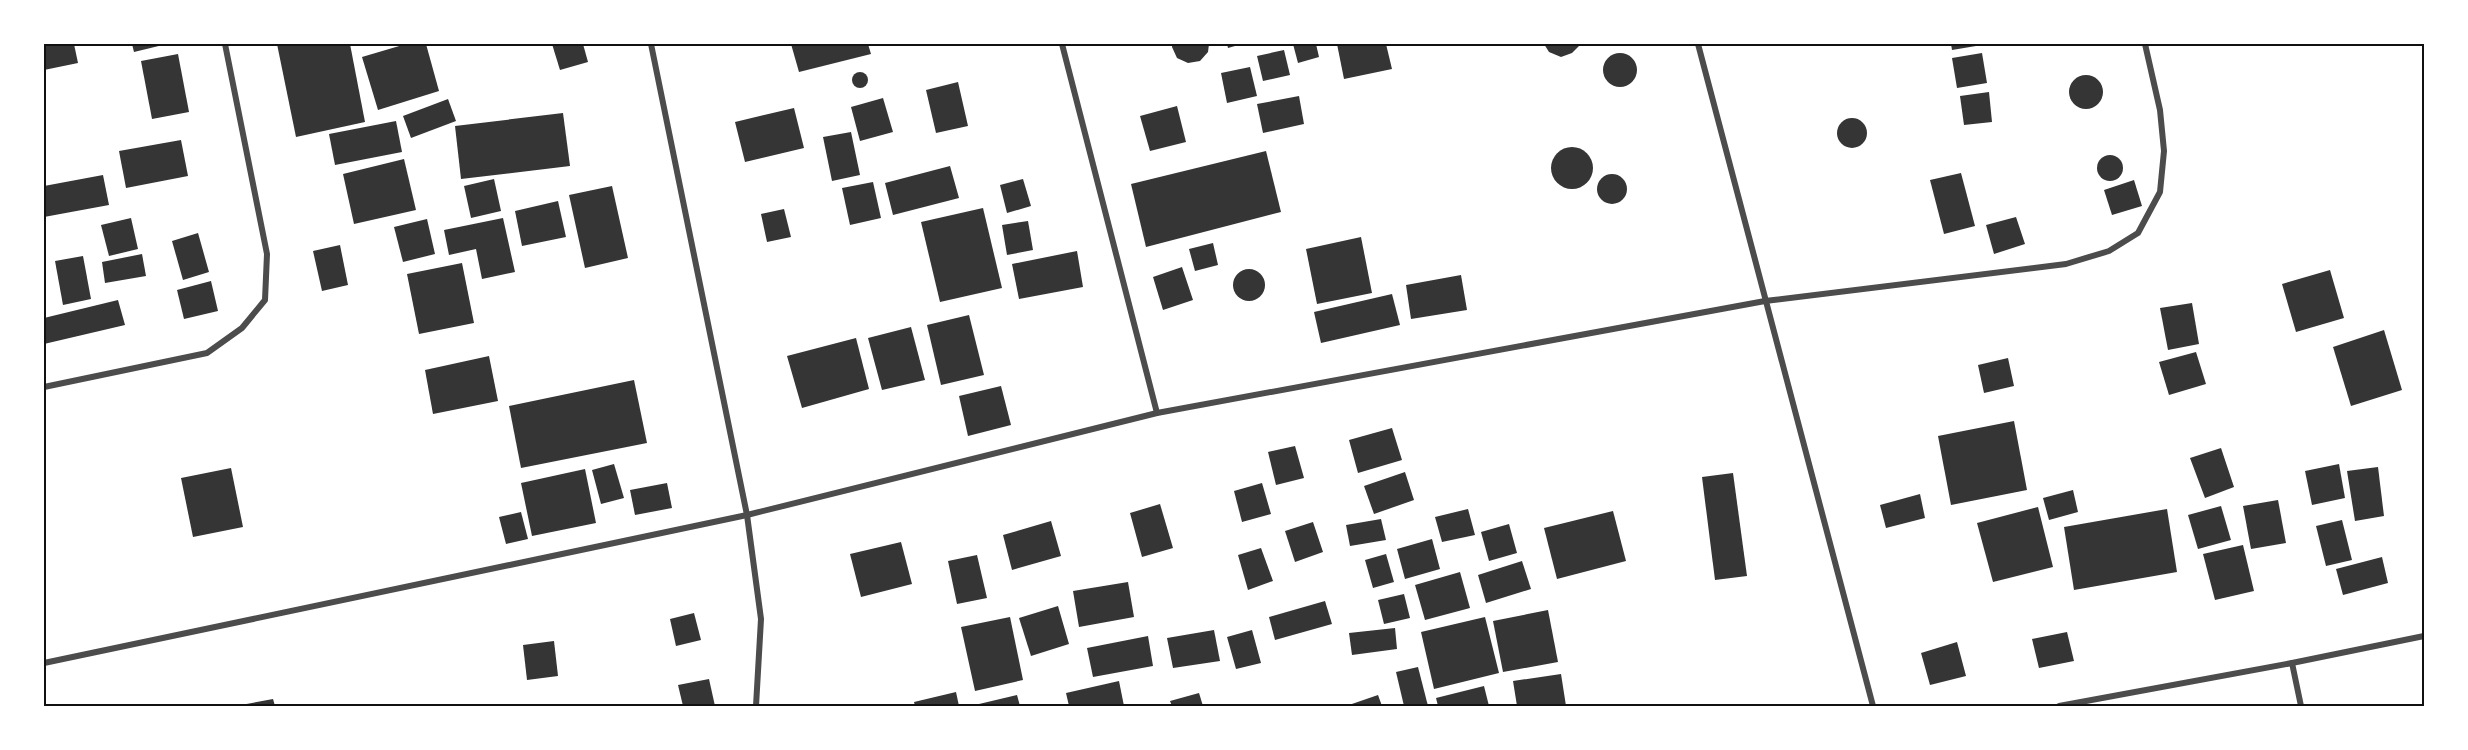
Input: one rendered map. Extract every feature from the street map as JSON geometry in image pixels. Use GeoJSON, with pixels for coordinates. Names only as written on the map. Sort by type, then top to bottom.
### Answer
{"type":"FeatureCollection","features":[{"type":"Feature","properties":{"kind":"street"},"geometry":{"type":"LineString","coordinates":[[44,387],[207,353],[242,328],[265,300],[267,255],[225,44]]}},
{"type":"Feature","properties":{"kind":"street"},"geometry":{"type":"LineString","coordinates":[[651,44],[747,514],[761,618],[756,706]]}},
{"type":"Feature","properties":{"kind":"street"},"geometry":{"type":"LineString","coordinates":[[1062,44],[1157,413]]}},
{"type":"Feature","properties":{"kind":"street"},"geometry":{"type":"LineString","coordinates":[[1698,44],[1874,706]]}},
{"type":"Feature","properties":{"kind":"street"},"geometry":{"type":"LineString","coordinates":[[44,663],[747,514],[1157,413],[1765,301],[2066,264],[2109,251],[2138,233],[2160,192],[2164,151],[2160,110],[2145,44]]}},
{"type":"Feature","properties":{"kind":"street"},"geometry":{"type":"LineString","coordinates":[[2059,706],[2424,636]]}},
{"type":"Feature","properties":{"kind":"street"},"geometry":{"type":"LineString","coordinates":[[2292,663],[2301,706]]}},
{"type":"Feature","properties":{"kind":"building"},"geometry":{"type":"Polygon","coordinates":[[[44,44],[74,44],[78,63],[44,70],[44,44]]]}},
{"type":"Feature","properties":{"kind":"building"},"geometry":{"type":"Polygon","coordinates":[[[132,44],[167,44],[134,52],[132,44]]]}},
{"type":"Feature","properties":{"kind":"building"},"geometry":{"type":"Polygon","coordinates":[[[277,44],[350,44],[365,122],[296,137],[277,44]]]}},
{"type":"Feature","properties":{"kind":"building"},"geometry":{"type":"Polygon","coordinates":[[[406,44],[426,44],[439,91],[378,110],[362,57],[406,44]]]}},
{"type":"Feature","properties":{"kind":"building"},"geometry":{"type":"Polygon","coordinates":[[[552,44],[583,44],[588,62],[560,70],[552,44]]]}},
{"type":"Feature","properties":{"kind":"building"},"geometry":{"type":"Polygon","coordinates":[[[791,44],[868,44],[871,54],[799,72],[791,44]]]}},
{"type":"Feature","properties":{"kind":"building"},"geometry":{"type":"Polygon","coordinates":[[[1172,44],[1209,44],[1208,52],[1200,61],[1188,63],[1177,58],[1172,44]]]}},
{"type":"Feature","properties":{"kind":"building"},"geometry":{"type":"Polygon","coordinates":[[[1227,44],[1242,44],[1228,48],[1227,44]]]}},
{"type":"Feature","properties":{"kind":"building"},"geometry":{"type":"Polygon","coordinates":[[[1293,44],[1316,44],[1319,57],[1298,63],[1293,44]]]}},
{"type":"Feature","properties":{"kind":"building"},"geometry":{"type":"Polygon","coordinates":[[[1337,44],[1386,44],[1392,69],[1344,79],[1337,44]]]}},
{"type":"Feature","properties":{"kind":"building"},"geometry":{"type":"Polygon","coordinates":[[[1544,44],[1581,44],[1572,53],[1561,57],[1549,52],[1544,44]]]}},
{"type":"Feature","properties":{"kind":"building"},"geometry":{"type":"Polygon","coordinates":[[[1951,44],[1982,44],[1982,45],[1952,50],[1951,44]]]}},
{"type":"Feature","properties":{"kind":"building"},"geometry":{"type":"Polygon","coordinates":[[[1284,50],[1290,75],[1263,81],[1257,56],[1284,50]]]}},
{"type":"Feature","properties":{"kind":"building"},"geometry":{"type":"Polygon","coordinates":[[[1620,53],[1632,58],[1637,70],[1632,82],[1620,87],[1608,82],[1603,70],[1608,58],[1620,53]]]}},
{"type":"Feature","properties":{"kind":"building"},"geometry":{"type":"Polygon","coordinates":[[[1982,53],[1987,83],[1957,88],[1952,58],[1982,53]]]}},
{"type":"Feature","properties":{"kind":"building"},"geometry":{"type":"Polygon","coordinates":[[[178,54],[189,112],[152,119],[141,61],[178,54]]]}},
{"type":"Feature","properties":{"kind":"building"},"geometry":{"type":"Polygon","coordinates":[[[1250,67],[1257,96],[1227,103],[1221,73],[1250,67]]]}},
{"type":"Feature","properties":{"kind":"building"},"geometry":{"type":"Polygon","coordinates":[[[860,72],[866,74],[868,80],[866,86],[860,88],[854,86],[852,80],[854,74],[860,72]]]}},
{"type":"Feature","properties":{"kind":"building"},"geometry":{"type":"Polygon","coordinates":[[[2086,75],[2098,80],[2103,92],[2098,104],[2086,109],[2074,104],[2069,92],[2074,80],[2086,75]]]}},
{"type":"Feature","properties":{"kind":"building"},"geometry":{"type":"Polygon","coordinates":[[[958,82],[968,126],[936,133],[926,90],[958,82]]]}},
{"type":"Feature","properties":{"kind":"building"},"geometry":{"type":"Polygon","coordinates":[[[1989,92],[1992,122],[1964,125],[1960,96],[1989,92]]]}},
{"type":"Feature","properties":{"kind":"building"},"geometry":{"type":"Polygon","coordinates":[[[1299,96],[1304,124],[1263,133],[1257,104],[1299,96]]]}},
{"type":"Feature","properties":{"kind":"building"},"geometry":{"type":"Polygon","coordinates":[[[883,98],[893,132],[860,141],[851,107],[883,98]]]}},
{"type":"Feature","properties":{"kind":"building"},"geometry":{"type":"Polygon","coordinates":[[[448,99],[456,121],[411,138],[403,116],[448,99]]]}},
{"type":"Feature","properties":{"kind":"building"},"geometry":{"type":"Polygon","coordinates":[[[1177,106],[1186,142],[1150,151],[1140,116],[1177,106]]]}},
{"type":"Feature","properties":{"kind":"building"},"geometry":{"type":"Polygon","coordinates":[[[794,108],[804,148],[745,162],[735,122],[794,108]]]}},
{"type":"Feature","properties":{"kind":"building"},"geometry":{"type":"Polygon","coordinates":[[[563,113],[570,166],[461,179],[455,126],[563,113]]]}},
{"type":"Feature","properties":{"kind":"building"},"geometry":{"type":"Polygon","coordinates":[[[1852,118],[1858,119],[1866,127],[1866,139],[1858,147],[1852,148],[1846,147],[1838,139],[1837,133],[1838,127],[1846,119],[1852,118]]]}},
{"type":"Feature","properties":{"kind":"building"},"geometry":{"type":"Polygon","coordinates":[[[396,121],[402,152],[335,165],[329,134],[396,121]]]}},
{"type":"Feature","properties":{"kind":"building"},"geometry":{"type":"Polygon","coordinates":[[[851,132],[860,175],[832,181],[823,137],[851,132]]]}},
{"type":"Feature","properties":{"kind":"building"},"geometry":{"type":"Polygon","coordinates":[[[181,140],[188,176],[126,188],[119,151],[181,140]]]}},
{"type":"Feature","properties":{"kind":"building"},"geometry":{"type":"Polygon","coordinates":[[[1572,147],[1580,148],[1587,153],[1592,160],[1592,176],[1587,183],[1580,188],[1572,189],[1564,188],[1557,183],[1552,176],[1551,168],[1552,160],[1557,153],[1564,148],[1572,147]]]}},
{"type":"Feature","properties":{"kind":"building"},"geometry":{"type":"Polygon","coordinates":[[[1266,151],[1281,212],[1146,247],[1131,184],[1266,151]]]}},
{"type":"Feature","properties":{"kind":"building"},"geometry":{"type":"Polygon","coordinates":[[[2110,155],[2119,159],[2123,168],[2119,177],[2110,181],[2101,177],[2097,168],[2101,159],[2110,155]]]}},
{"type":"Feature","properties":{"kind":"building"},"geometry":{"type":"Polygon","coordinates":[[[404,159],[416,210],[354,224],[343,174],[404,159]]]}},
{"type":"Feature","properties":{"kind":"building"},"geometry":{"type":"Polygon","coordinates":[[[950,166],[959,198],[893,215],[885,183],[950,166]]]}},
{"type":"Feature","properties":{"kind":"building"},"geometry":{"type":"Polygon","coordinates":[[[1961,173],[1975,226],[1944,234],[1930,180],[1961,173]]]}},
{"type":"Feature","properties":{"kind":"building"},"geometry":{"type":"Polygon","coordinates":[[[1612,174],[1623,178],[1627,189],[1623,200],[1612,204],[1601,200],[1597,189],[1601,178],[1612,174]]]}},
{"type":"Feature","properties":{"kind":"building"},"geometry":{"type":"Polygon","coordinates":[[[103,175],[109,205],[44,217],[44,186],[103,175]]]}},
{"type":"Feature","properties":{"kind":"building"},"geometry":{"type":"Polygon","coordinates":[[[494,179],[501,211],[471,218],[464,186],[494,179]]]}},
{"type":"Feature","properties":{"kind":"building"},"geometry":{"type":"Polygon","coordinates":[[[1023,179],[1031,206],[1007,213],[1000,185],[1023,179]]]}},
{"type":"Feature","properties":{"kind":"building"},"geometry":{"type":"Polygon","coordinates":[[[2134,180],[2142,206],[2112,215],[2104,190],[2134,180]]]}},
{"type":"Feature","properties":{"kind":"building"},"geometry":{"type":"Polygon","coordinates":[[[873,182],[881,218],[850,225],[842,188],[873,182]]]}},
{"type":"Feature","properties":{"kind":"building"},"geometry":{"type":"Polygon","coordinates":[[[612,186],[628,258],[585,268],[569,195],[612,186]]]}},
{"type":"Feature","properties":{"kind":"building"},"geometry":{"type":"Polygon","coordinates":[[[558,201],[566,237],[522,246],[515,211],[558,201]]]}},
{"type":"Feature","properties":{"kind":"building"},"geometry":{"type":"Polygon","coordinates":[[[983,208],[1002,288],[940,302],[921,222],[983,208]]]}},
{"type":"Feature","properties":{"kind":"building"},"geometry":{"type":"Polygon","coordinates":[[[784,209],[791,237],[767,242],[761,214],[784,209]]]}},
{"type":"Feature","properties":{"kind":"building"},"geometry":{"type":"Polygon","coordinates":[[[2016,217],[2025,244],[1994,254],[1986,225],[2016,217]]]}},
{"type":"Feature","properties":{"kind":"building"},"geometry":{"type":"Polygon","coordinates":[[[131,218],[138,249],[109,256],[101,225],[131,218]]]}},
{"type":"Feature","properties":{"kind":"building"},"geometry":{"type":"Polygon","coordinates":[[[503,218],[515,272],[482,279],[476,249],[449,255],[444,230],[503,218]]]}},
{"type":"Feature","properties":{"kind":"building"},"geometry":{"type":"Polygon","coordinates":[[[427,219],[435,254],[403,262],[394,227],[427,219]]]}},
{"type":"Feature","properties":{"kind":"building"},"geometry":{"type":"Polygon","coordinates":[[[1028,221],[1033,250],[1007,255],[1002,225],[1028,221]]]}},
{"type":"Feature","properties":{"kind":"building"},"geometry":{"type":"Polygon","coordinates":[[[198,233],[209,272],[183,280],[172,241],[198,233]]]}},
{"type":"Feature","properties":{"kind":"building"},"geometry":{"type":"Polygon","coordinates":[[[1361,237],[1372,293],[1317,304],[1306,249],[1361,237]]]}},
{"type":"Feature","properties":{"kind":"building"},"geometry":{"type":"Polygon","coordinates":[[[1213,243],[1218,265],[1195,271],[1189,249],[1213,243]]]}},
{"type":"Feature","properties":{"kind":"building"},"geometry":{"type":"Polygon","coordinates":[[[340,245],[348,285],[322,291],[313,251],[340,245]]]}},
{"type":"Feature","properties":{"kind":"building"},"geometry":{"type":"Polygon","coordinates":[[[1077,251],[1083,287],[1019,299],[1012,264],[1077,251]]]}},
{"type":"Feature","properties":{"kind":"building"},"geometry":{"type":"Polygon","coordinates":[[[142,254],[146,276],[105,283],[102,262],[142,254]]]}},
{"type":"Feature","properties":{"kind":"building"},"geometry":{"type":"Polygon","coordinates":[[[83,256],[91,299],[63,305],[55,261],[83,256]]]}},
{"type":"Feature","properties":{"kind":"building"},"geometry":{"type":"Polygon","coordinates":[[[462,263],[474,323],[419,334],[407,274],[462,263]]]}},
{"type":"Feature","properties":{"kind":"building"},"geometry":{"type":"Polygon","coordinates":[[[1182,267],[1193,300],[1163,310],[1153,277],[1182,267]]]}},
{"type":"Feature","properties":{"kind":"building"},"geometry":{"type":"Polygon","coordinates":[[[1249,269],[1260,274],[1265,285],[1260,296],[1249,301],[1238,296],[1233,285],[1238,274],[1249,269]]]}},
{"type":"Feature","properties":{"kind":"building"},"geometry":{"type":"Polygon","coordinates":[[[2330,270],[2344,318],[2296,332],[2282,284],[2330,270]]]}},
{"type":"Feature","properties":{"kind":"building"},"geometry":{"type":"Polygon","coordinates":[[[1461,275],[1467,310],[1411,319],[1406,285],[1461,275]]]}},
{"type":"Feature","properties":{"kind":"building"},"geometry":{"type":"Polygon","coordinates":[[[211,281],[218,311],[184,319],[177,290],[211,281]]]}},
{"type":"Feature","properties":{"kind":"building"},"geometry":{"type":"Polygon","coordinates":[[[1392,294],[1400,325],[1321,343],[1314,312],[1392,294]]]}},
{"type":"Feature","properties":{"kind":"building"},"geometry":{"type":"Polygon","coordinates":[[[118,300],[125,325],[44,344],[44,318],[118,300]]]}},
{"type":"Feature","properties":{"kind":"building"},"geometry":{"type":"Polygon","coordinates":[[[2192,303],[2199,344],[2168,350],[2160,308],[2192,303]]]}},
{"type":"Feature","properties":{"kind":"building"},"geometry":{"type":"Polygon","coordinates":[[[969,315],[984,375],[941,385],[927,325],[969,315]]]}},
{"type":"Feature","properties":{"kind":"building"},"geometry":{"type":"Polygon","coordinates":[[[911,327],[925,380],[882,390],[868,338],[911,327]]]}},
{"type":"Feature","properties":{"kind":"building"},"geometry":{"type":"Polygon","coordinates":[[[2384,330],[2402,390],[2351,406],[2333,347],[2384,330]]]}},
{"type":"Feature","properties":{"kind":"building"},"geometry":{"type":"Polygon","coordinates":[[[856,338],[869,389],[802,408],[787,356],[856,338]]]}},
{"type":"Feature","properties":{"kind":"building"},"geometry":{"type":"Polygon","coordinates":[[[2196,352],[2206,384],[2169,395],[2159,362],[2196,352]]]}},
{"type":"Feature","properties":{"kind":"building"},"geometry":{"type":"Polygon","coordinates":[[[489,356],[498,401],[433,414],[425,370],[489,356]]]}},
{"type":"Feature","properties":{"kind":"building"},"geometry":{"type":"Polygon","coordinates":[[[2008,358],[2014,386],[1984,393],[1978,365],[2008,358]]]}},
{"type":"Feature","properties":{"kind":"building"},"geometry":{"type":"Polygon","coordinates":[[[634,380],[647,443],[521,468],[509,406],[634,380]]]}},
{"type":"Feature","properties":{"kind":"building"},"geometry":{"type":"Polygon","coordinates":[[[1001,386],[1011,425],[968,436],[959,396],[1001,386]]]}},
{"type":"Feature","properties":{"kind":"building"},"geometry":{"type":"Polygon","coordinates":[[[2014,421],[2027,490],[1951,505],[1938,436],[2014,421]]]}},
{"type":"Feature","properties":{"kind":"building"},"geometry":{"type":"Polygon","coordinates":[[[1392,428],[1402,460],[1358,473],[1349,440],[1392,428]]]}},
{"type":"Feature","properties":{"kind":"building"},"geometry":{"type":"Polygon","coordinates":[[[1295,446],[1304,478],[1276,485],[1268,452],[1295,446]]]}},
{"type":"Feature","properties":{"kind":"building"},"geometry":{"type":"Polygon","coordinates":[[[2221,448],[2234,487],[2205,498],[2190,458],[2221,448]]]}},
{"type":"Feature","properties":{"kind":"building"},"geometry":{"type":"Polygon","coordinates":[[[614,464],[624,498],[601,504],[592,470],[614,464]]]}},
{"type":"Feature","properties":{"kind":"building"},"geometry":{"type":"Polygon","coordinates":[[[2339,464],[2345,498],[2312,505],[2305,471],[2339,464]]]}},
{"type":"Feature","properties":{"kind":"building"},"geometry":{"type":"Polygon","coordinates":[[[2378,467],[2384,516],[2355,521],[2347,471],[2378,467]]]}},
{"type":"Feature","properties":{"kind":"building"},"geometry":{"type":"Polygon","coordinates":[[[231,468],[243,527],[193,537],[181,478],[231,468]]]}},
{"type":"Feature","properties":{"kind":"building"},"geometry":{"type":"Polygon","coordinates":[[[585,469],[596,523],[532,536],[521,483],[585,469]]]}},
{"type":"Feature","properties":{"kind":"building"},"geometry":{"type":"Polygon","coordinates":[[[1405,472],[1414,500],[1374,514],[1364,486],[1405,472]]]}},
{"type":"Feature","properties":{"kind":"building"},"geometry":{"type":"Polygon","coordinates":[[[1733,473],[1747,576],[1715,580],[1702,477],[1733,473]]]}},
{"type":"Feature","properties":{"kind":"building"},"geometry":{"type":"Polygon","coordinates":[[[667,483],[672,508],[635,515],[630,490],[667,483]]]}},
{"type":"Feature","properties":{"kind":"building"},"geometry":{"type":"Polygon","coordinates":[[[1262,483],[1271,514],[1242,522],[1234,491],[1262,483]]]}},
{"type":"Feature","properties":{"kind":"building"},"geometry":{"type":"Polygon","coordinates":[[[2073,490],[2078,512],[2049,520],[2043,498],[2073,490]]]}},
{"type":"Feature","properties":{"kind":"building"},"geometry":{"type":"Polygon","coordinates":[[[1920,494],[1925,518],[1886,528],[1880,505],[1920,494]]]}},
{"type":"Feature","properties":{"kind":"building"},"geometry":{"type":"Polygon","coordinates":[[[2278,500],[2286,543],[2251,549],[2243,506],[2278,500]]]}},
{"type":"Feature","properties":{"kind":"building"},"geometry":{"type":"Polygon","coordinates":[[[1160,504],[1173,548],[1142,557],[1130,513],[1160,504]]]}},
{"type":"Feature","properties":{"kind":"building"},"geometry":{"type":"Polygon","coordinates":[[[2221,506],[2231,540],[2198,549],[2188,515],[2221,506]]]}},
{"type":"Feature","properties":{"kind":"building"},"geometry":{"type":"Polygon","coordinates":[[[2038,507],[2053,567],[1993,582],[1977,523],[2038,507]]]}},
{"type":"Feature","properties":{"kind":"building"},"geometry":{"type":"Polygon","coordinates":[[[1468,509],[1475,535],[1442,542],[1435,517],[1468,509]]]}},
{"type":"Feature","properties":{"kind":"building"},"geometry":{"type":"Polygon","coordinates":[[[2167,509],[2177,572],[2074,590],[2064,527],[2167,509]]]}},
{"type":"Feature","properties":{"kind":"building"},"geometry":{"type":"Polygon","coordinates":[[[1613,511],[1626,561],[1557,579],[1544,528],[1613,511]]]}},
{"type":"Feature","properties":{"kind":"building"},"geometry":{"type":"Polygon","coordinates":[[[521,512],[528,539],[506,544],[499,517],[521,512]]]}},
{"type":"Feature","properties":{"kind":"building"},"geometry":{"type":"Polygon","coordinates":[[[1381,519],[1386,540],[1350,546],[1346,525],[1381,519]]]}},
{"type":"Feature","properties":{"kind":"building"},"geometry":{"type":"Polygon","coordinates":[[[2342,520],[2352,560],[2326,566],[2316,526],[2342,520]]]}},
{"type":"Feature","properties":{"kind":"building"},"geometry":{"type":"Polygon","coordinates":[[[1051,521],[1061,556],[1012,570],[1003,535],[1051,521]]]}},
{"type":"Feature","properties":{"kind":"building"},"geometry":{"type":"Polygon","coordinates":[[[1313,522],[1323,552],[1295,562],[1285,531],[1313,522]]]}},
{"type":"Feature","properties":{"kind":"building"},"geometry":{"type":"Polygon","coordinates":[[[1509,524],[1517,553],[1489,561],[1481,532],[1509,524]]]}},
{"type":"Feature","properties":{"kind":"building"},"geometry":{"type":"Polygon","coordinates":[[[1432,539],[1440,569],[1405,579],[1397,549],[1432,539]]]}},
{"type":"Feature","properties":{"kind":"building"},"geometry":{"type":"Polygon","coordinates":[[[901,542],[912,584],[861,597],[850,554],[901,542]]]}},
{"type":"Feature","properties":{"kind":"building"},"geometry":{"type":"Polygon","coordinates":[[[2243,545],[2254,591],[2215,600],[2203,554],[2243,545]]]}},
{"type":"Feature","properties":{"kind":"building"},"geometry":{"type":"Polygon","coordinates":[[[1261,548],[1273,581],[1248,590],[1238,555],[1261,548]]]}},
{"type":"Feature","properties":{"kind":"building"},"geometry":{"type":"Polygon","coordinates":[[[1386,554],[1394,582],[1373,588],[1365,560],[1386,554]]]}},
{"type":"Feature","properties":{"kind":"building"},"geometry":{"type":"Polygon","coordinates":[[[977,555],[987,598],[957,604],[948,561],[977,555]]]}},
{"type":"Feature","properties":{"kind":"building"},"geometry":{"type":"Polygon","coordinates":[[[2382,557],[2388,583],[2343,595],[2336,569],[2382,557]]]}},
{"type":"Feature","properties":{"kind":"building"},"geometry":{"type":"Polygon","coordinates":[[[1522,561],[1531,589],[1486,603],[1478,575],[1522,561]]]}},
{"type":"Feature","properties":{"kind":"building"},"geometry":{"type":"Polygon","coordinates":[[[1460,572],[1470,608],[1425,620],[1415,585],[1460,572]]]}},
{"type":"Feature","properties":{"kind":"building"},"geometry":{"type":"Polygon","coordinates":[[[1128,582],[1134,617],[1079,627],[1073,591],[1128,582]]]}},
{"type":"Feature","properties":{"kind":"building"},"geometry":{"type":"Polygon","coordinates":[[[1404,594],[1410,618],[1384,624],[1378,600],[1404,594]]]}},
{"type":"Feature","properties":{"kind":"building"},"geometry":{"type":"Polygon","coordinates":[[[1325,601],[1332,624],[1275,640],[1269,617],[1325,601]]]}},
{"type":"Feature","properties":{"kind":"building"},"geometry":{"type":"Polygon","coordinates":[[[1058,606],[1069,644],[1031,656],[1019,618],[1058,606]]]}},
{"type":"Feature","properties":{"kind":"building"},"geometry":{"type":"Polygon","coordinates":[[[1548,610],[1558,662],[1503,672],[1493,621],[1548,610]]]}},
{"type":"Feature","properties":{"kind":"building"},"geometry":{"type":"Polygon","coordinates":[[[694,613],[701,640],[676,646],[670,619],[694,613]]]}},
{"type":"Feature","properties":{"kind":"building"},"geometry":{"type":"Polygon","coordinates":[[[1010,617],[1023,680],[975,691],[961,627],[1010,617]]]}},
{"type":"Feature","properties":{"kind":"building"},"geometry":{"type":"Polygon","coordinates":[[[1485,617],[1499,673],[1434,689],[1421,632],[1485,617]]]}},
{"type":"Feature","properties":{"kind":"building"},"geometry":{"type":"Polygon","coordinates":[[[1395,628],[1397,649],[1352,655],[1349,633],[1395,628]]]}},
{"type":"Feature","properties":{"kind":"building"},"geometry":{"type":"Polygon","coordinates":[[[1214,630],[1220,661],[1173,668],[1167,638],[1214,630]]]}},
{"type":"Feature","properties":{"kind":"building"},"geometry":{"type":"Polygon","coordinates":[[[1252,630],[1261,663],[1236,669],[1227,637],[1252,630]]]}},
{"type":"Feature","properties":{"kind":"building"},"geometry":{"type":"Polygon","coordinates":[[[2067,632],[2074,661],[2039,668],[2032,639],[2067,632]]]}},
{"type":"Feature","properties":{"kind":"building"},"geometry":{"type":"Polygon","coordinates":[[[1148,636],[1153,666],[1093,677],[1087,648],[1148,636]]]}},
{"type":"Feature","properties":{"kind":"building"},"geometry":{"type":"Polygon","coordinates":[[[554,641],[558,676],[527,680],[523,645],[554,641]]]}},
{"type":"Feature","properties":{"kind":"building"},"geometry":{"type":"Polygon","coordinates":[[[1957,642],[1966,676],[1930,685],[1921,653],[1957,642]]]}},
{"type":"Feature","properties":{"kind":"building"},"geometry":{"type":"Polygon","coordinates":[[[1418,667],[1428,706],[1404,706],[1396,672],[1418,667]]]}},
{"type":"Feature","properties":{"kind":"building"},"geometry":{"type":"Polygon","coordinates":[[[1561,674],[1566,706],[1517,706],[1513,681],[1561,674]]]}},
{"type":"Feature","properties":{"kind":"building"},"geometry":{"type":"Polygon","coordinates":[[[709,679],[715,706],[683,706],[678,685],[709,679]]]}},
{"type":"Feature","properties":{"kind":"building"},"geometry":{"type":"Polygon","coordinates":[[[1119,681],[1124,706],[1069,706],[1066,693],[1119,681]]]}},
{"type":"Feature","properties":{"kind":"building"},"geometry":{"type":"Polygon","coordinates":[[[1484,686],[1489,706],[1438,706],[1436,698],[1484,686]]]}},
{"type":"Feature","properties":{"kind":"building"},"geometry":{"type":"Polygon","coordinates":[[[956,692],[959,706],[915,706],[914,702],[956,692]]]}},
{"type":"Feature","properties":{"kind":"building"},"geometry":{"type":"Polygon","coordinates":[[[1199,693],[1203,706],[1172,706],[1170,701],[1199,693]]]}},
{"type":"Feature","properties":{"kind":"building"},"geometry":{"type":"Polygon","coordinates":[[[1017,695],[1020,706],[980,706],[979,704],[1017,695]]]}},
{"type":"Feature","properties":{"kind":"building"},"geometry":{"type":"Polygon","coordinates":[[[1378,695],[1382,706],[1346,706],[1378,695]]]}},
{"type":"Feature","properties":{"kind":"building"},"geometry":{"type":"Polygon","coordinates":[[[273,699],[275,706],[241,706],[241,705],[273,699]]]}}]}
